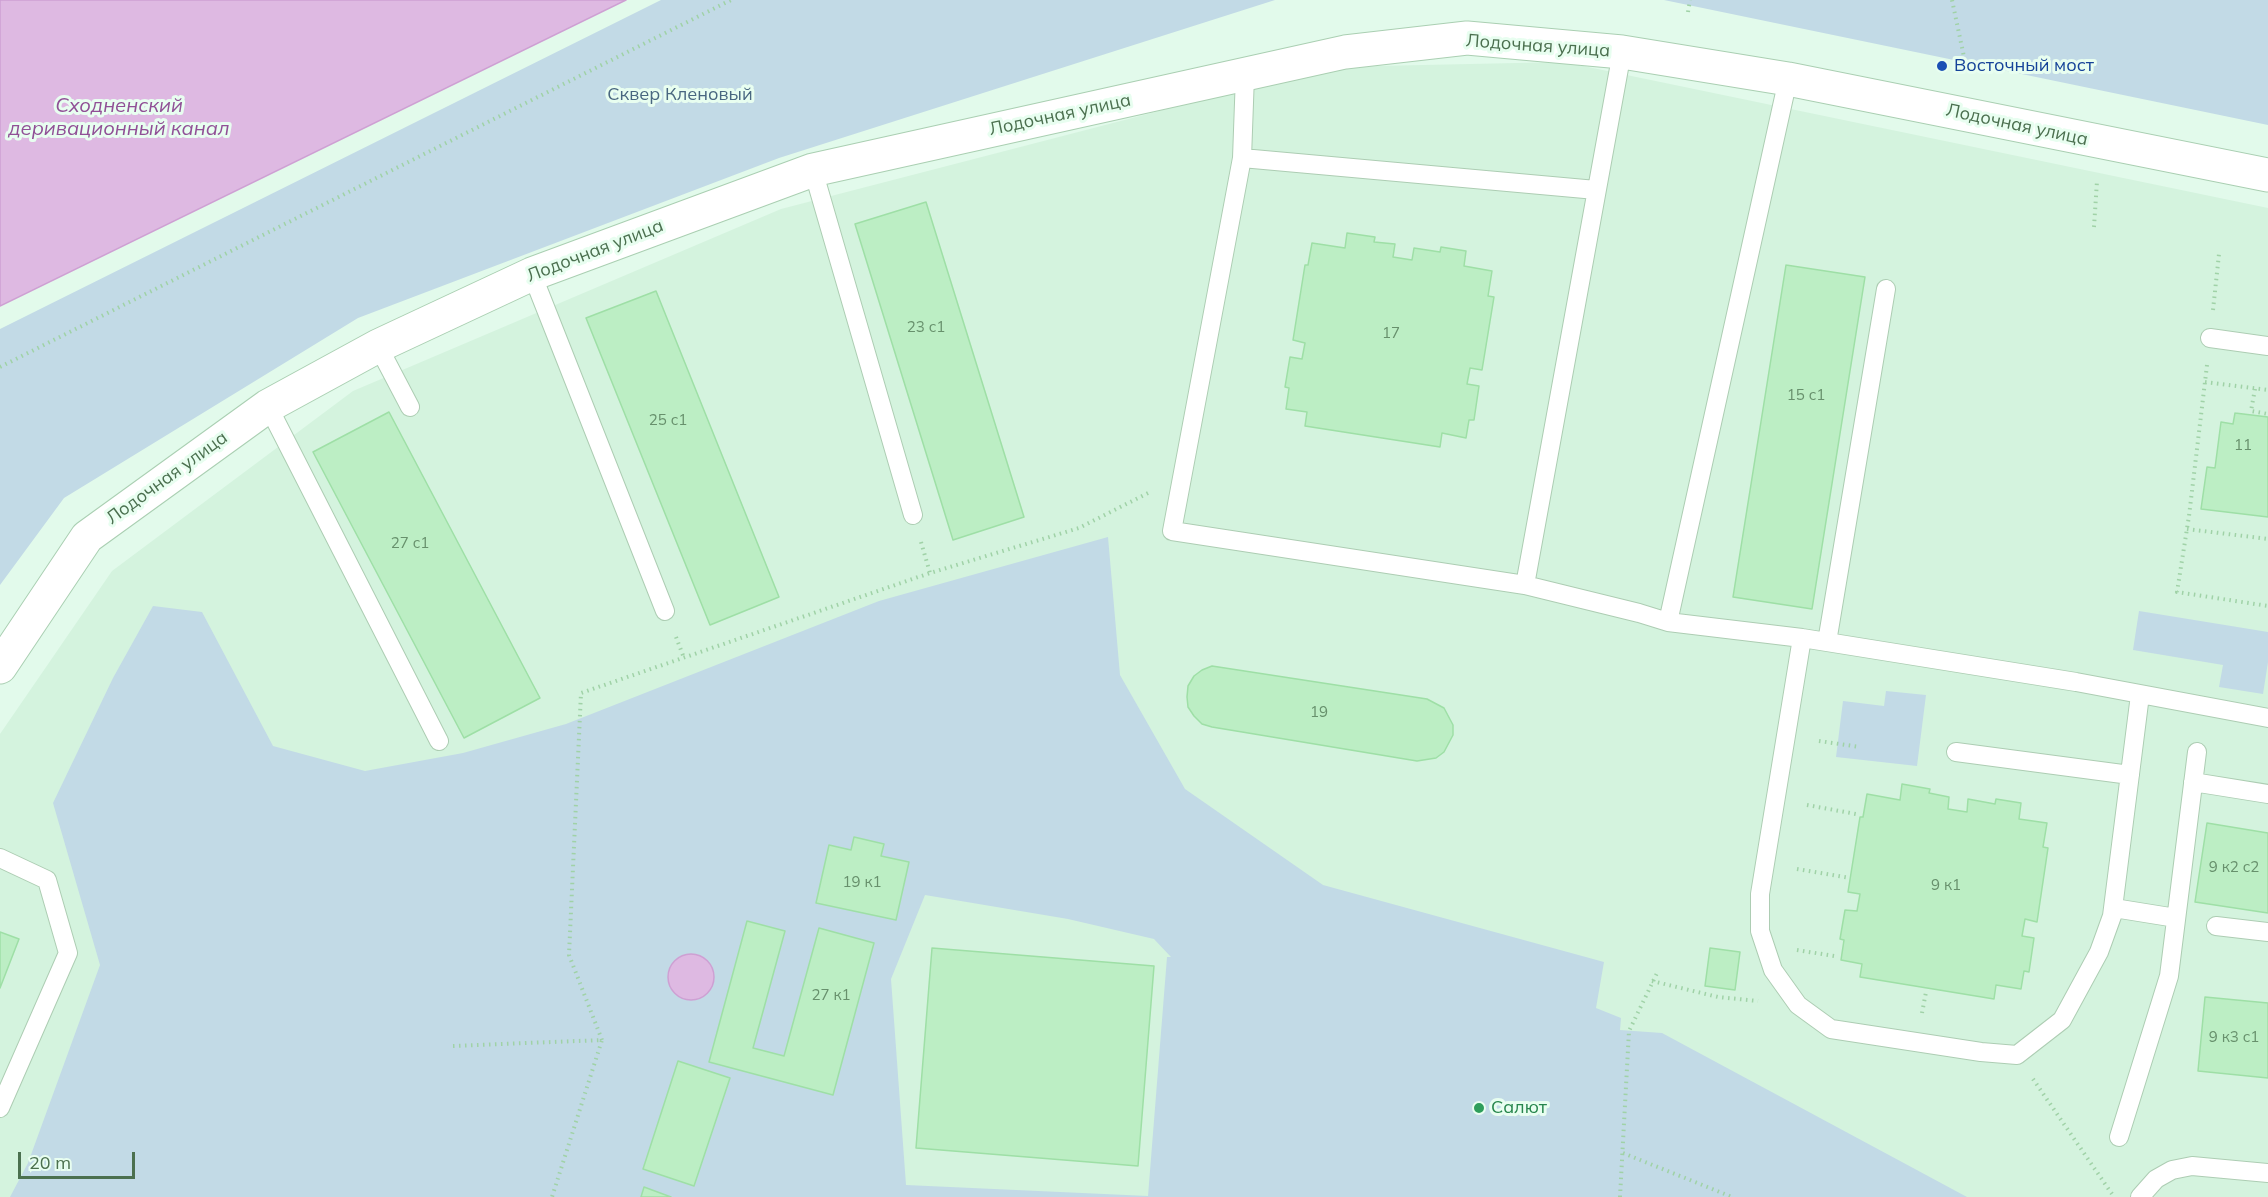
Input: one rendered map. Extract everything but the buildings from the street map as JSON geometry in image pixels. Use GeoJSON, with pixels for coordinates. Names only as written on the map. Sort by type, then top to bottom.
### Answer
{"type":"FeatureCollection","features":[{"type":"Feature","properties":{"kind":"street","name":"Лодочная улица"},"geometry":{"type":"LineString","coordinates":[[0,667],[87,537],[268,406],[378,346],[532,274],[813,170],[1345,52],[1467,38],[1622,52],[1788,79],[2268,175]]}},
{"type":"Feature","properties":{"kind":"lane"},"geometry":{"type":"LineString","coordinates":[[1525,585],[1622,52]]}},
{"type":"Feature","properties":{"kind":"lane"},"geometry":{"type":"LineString","coordinates":[[1245,75],[1242,158],[1180,477],[1172,531],[1525,585],[1668,622],[1802,638],[2268,718]]}},
{"type":"Feature","properties":{"kind":"lane"},"geometry":{"type":"LineString","coordinates":[[1668,622],[1788,79]]}},
{"type":"Feature","properties":{"kind":"lane"},"geometry":{"type":"LineString","coordinates":[[1242,158],[1596,190]]}},
{"type":"Feature","properties":{"kind":"lane"},"geometry":{"type":"LineString","coordinates":[[813,170],[913,515]]}},
{"type":"Feature","properties":{"kind":"lane"},"geometry":{"type":"LineString","coordinates":[[532,274],[666,611]]}},
{"type":"Feature","properties":{"kind":"lane"},"geometry":{"type":"LineString","coordinates":[[1827,642],[1886,289]]}},
{"type":"Feature","properties":{"kind":"lane"},"geometry":{"type":"LineString","coordinates":[[2210,338],[2268,346]]}},
{"type":"Feature","properties":{"kind":"lane"},"geometry":{"type":"LineString","coordinates":[[378,346],[410,407]]}},
{"type":"Feature","properties":{"kind":"lane"},"geometry":{"type":"LineString","coordinates":[[268,406],[439,741]]}},
{"type":"Feature","properties":{"kind":"lane"},"geometry":{"type":"LineString","coordinates":[[1802,638],[1760,894],[1760,931],[1773,970],[1798,1005],[1831,1029],[1982,1052],[2017,1055],[2062,1020],[2099,952],[2114,908],[2140,695]]}},
{"type":"Feature","properties":{"kind":"lane"},"geometry":{"type":"LineString","coordinates":[[1956,752],[2130,775]]}},
{"type":"Feature","properties":{"kind":"lane"},"geometry":{"type":"LineString","coordinates":[[2119,1137],[2169,976],[2197,752]]}},
{"type":"Feature","properties":{"kind":"lane"},"geometry":{"type":"LineString","coordinates":[[2193,782],[2268,794]]}},
{"type":"Feature","properties":{"kind":"lane"},"geometry":{"type":"LineString","coordinates":[[0,858],[47,880],[68,952],[0,1108]]}},
{"type":"Feature","properties":{"kind":"lane"},"geometry":{"type":"LineString","coordinates":[[2114,908],[2176,918]]}},
{"type":"Feature","properties":{"kind":"lane"},"geometry":{"type":"LineString","coordinates":[[2216,926],[2268,932]]}},
{"type":"Feature","properties":{"kind":"lane"},"geometry":{"type":"LineString","coordinates":[[2140,1197],[2156,1179],[2172,1170],[2192,1166],[2268,1173]]}},
{"type":"Feature","properties":{"kind":"path"},"geometry":{"type":"LineString","coordinates":[[0,367],[730,0]]}},
{"type":"Feature","properties":{"kind":"path"},"geometry":{"type":"LineString","coordinates":[[1688,12],[1690,0]]}},
{"type":"Feature","properties":{"kind":"path"},"geometry":{"type":"LineString","coordinates":[[1952,0],[1968,76]]}},
{"type":"Feature","properties":{"kind":"path"},"geometry":{"type":"LineString","coordinates":[[2094,227],[2097,181]]}},
{"type":"Feature","properties":{"kind":"path"},"geometry":{"type":"LineString","coordinates":[[2219,254],[2187,529],[2177,592],[2268,606]]}},
{"type":"Feature","properties":{"kind":"path"},"geometry":{"type":"LineString","coordinates":[[2205,382],[2268,390]]}},
{"type":"Feature","properties":{"kind":"path"},"geometry":{"type":"LineString","coordinates":[[2255,389],[2251,411],[2268,414]]}},
{"type":"Feature","properties":{"kind":"path"},"geometry":{"type":"LineString","coordinates":[[552,1197],[602,1040],[569,955],[582,693],[930,573],[1079,528],[1180,477]]}},
{"type":"Feature","properties":{"kind":"path"},"geometry":{"type":"LineString","coordinates":[[2187,529],[2268,539]]}},
{"type":"Feature","properties":{"kind":"path"},"geometry":{"type":"LineString","coordinates":[[1817,752],[1820,731]]}},
{"type":"Feature","properties":{"kind":"path"},"geometry":{"type":"LineString","coordinates":[[1819,741],[1860,747]]}},
{"type":"Feature","properties":{"kind":"path"},"geometry":{"type":"LineString","coordinates":[[1805,816],[1808,797]]}},
{"type":"Feature","properties":{"kind":"path"},"geometry":{"type":"LineString","coordinates":[[1807,805],[1856,814]]}},
{"type":"Feature","properties":{"kind":"path"},"geometry":{"type":"LineString","coordinates":[[1796,878],[1798,858]]}},
{"type":"Feature","properties":{"kind":"path"},"geometry":{"type":"LineString","coordinates":[[1797,869],[1850,878]]}},
{"type":"Feature","properties":{"kind":"path"},"geometry":{"type":"LineString","coordinates":[[1787,948],[1834,956]]}},
{"type":"Feature","properties":{"kind":"path"},"geometry":{"type":"LineString","coordinates":[[1620,1197],[1629,1031],[1658,970]]}},
{"type":"Feature","properties":{"kind":"path"},"geometry":{"type":"LineString","coordinates":[[1652,981],[1718,997],[1798,1005]]}},
{"type":"Feature","properties":{"kind":"path"},"geometry":{"type":"LineString","coordinates":[[1921,1019],[1926,992]]}},
{"type":"Feature","properties":{"kind":"path"},"geometry":{"type":"LineString","coordinates":[[453,1046],[602,1040]]}},
{"type":"Feature","properties":{"kind":"path"},"geometry":{"type":"LineString","coordinates":[[2017,1055],[2114,1197]]}},
{"type":"Feature","properties":{"kind":"path"},"geometry":{"type":"LineString","coordinates":[[1623,1153],[1732,1197]]}},
{"type":"Feature","properties":{"kind":"shaded area"},"geometry":{"type":"Polygon","coordinates":[[[1564,62],[2268,208],[2268,1197],[0,1197],[0,734],[112,571],[353,391],[781,209],[1329,67],[1564,62]]]}},
{"type":"Feature","properties":{"kind":"green space","name":"Сквер Кленовый"},"geometry":{"type":"Polygon","coordinates":[[[661,0],[1275,0],[779,158],[358,318],[64,498],[0,585],[0,329],[661,0]]]}},
{"type":"Feature","properties":{"kind":"green space"},"geometry":{"type":"Polygon","coordinates":[[[1664,0],[2268,0],[2268,125],[1664,0]]]}},
{"type":"Feature","properties":{"kind":"green space"},"geometry":{"type":"Polygon","coordinates":[[[1108,537],[1120,675],[1185,789],[1323,885],[1604,962],[1596,1008],[1621,1018],[1620,1030],[1662,1033],[1967,1197],[10,1197],[28,1163],[100,965],[53,803],[113,678],[153,606],[202,612],[273,746],[365,771],[463,753],[566,724],[879,601],[1108,537]],[[925,895],[891,979],[906,1185],[1148,1196],[1167,957],[1171,957],[1154,939],[1068,919],[925,895]]]}},
{"type":"Feature","properties":{"kind":"green space"},"geometry":{"type":"Polygon","coordinates":[[[2139,611],[2268,632],[2268,662],[2263,694],[2219,687],[2223,665],[2133,650],[2139,611]]]}},
{"type":"Feature","properties":{"kind":"green space"},"geometry":{"type":"Polygon","coordinates":[[[1886,691],[1926,695],[1917,766],[1836,757],[1843,701],[1884,706],[1886,691]]]}},
{"type":"Feature","properties":{"kind":"water","name":"Сходненский деривационный канал"},"geometry":{"type":"Polygon","coordinates":[[[0,0],[626,0],[0,306],[0,0]]]}},
{"type":"Feature","properties":{"kind":"water"},"geometry":{"type":"Polygon","coordinates":[[[691,954],[700,955],[708,960],[713,968],[713,986],[708,994],[700,999],[691,1000],[682,999],[674,994],[669,986],[668,977],[669,968],[674,960],[682,955],[691,954]]]}},
{"type":"Feature","properties":{"kind":"place","name":"Восточный мост"},"geometry":{"type":"Point","coordinates":[1942,66]}},
{"type":"Feature","properties":{"kind":"place","name":"Салют"},"geometry":{"type":"Point","coordinates":[1479,1108]}}]}
